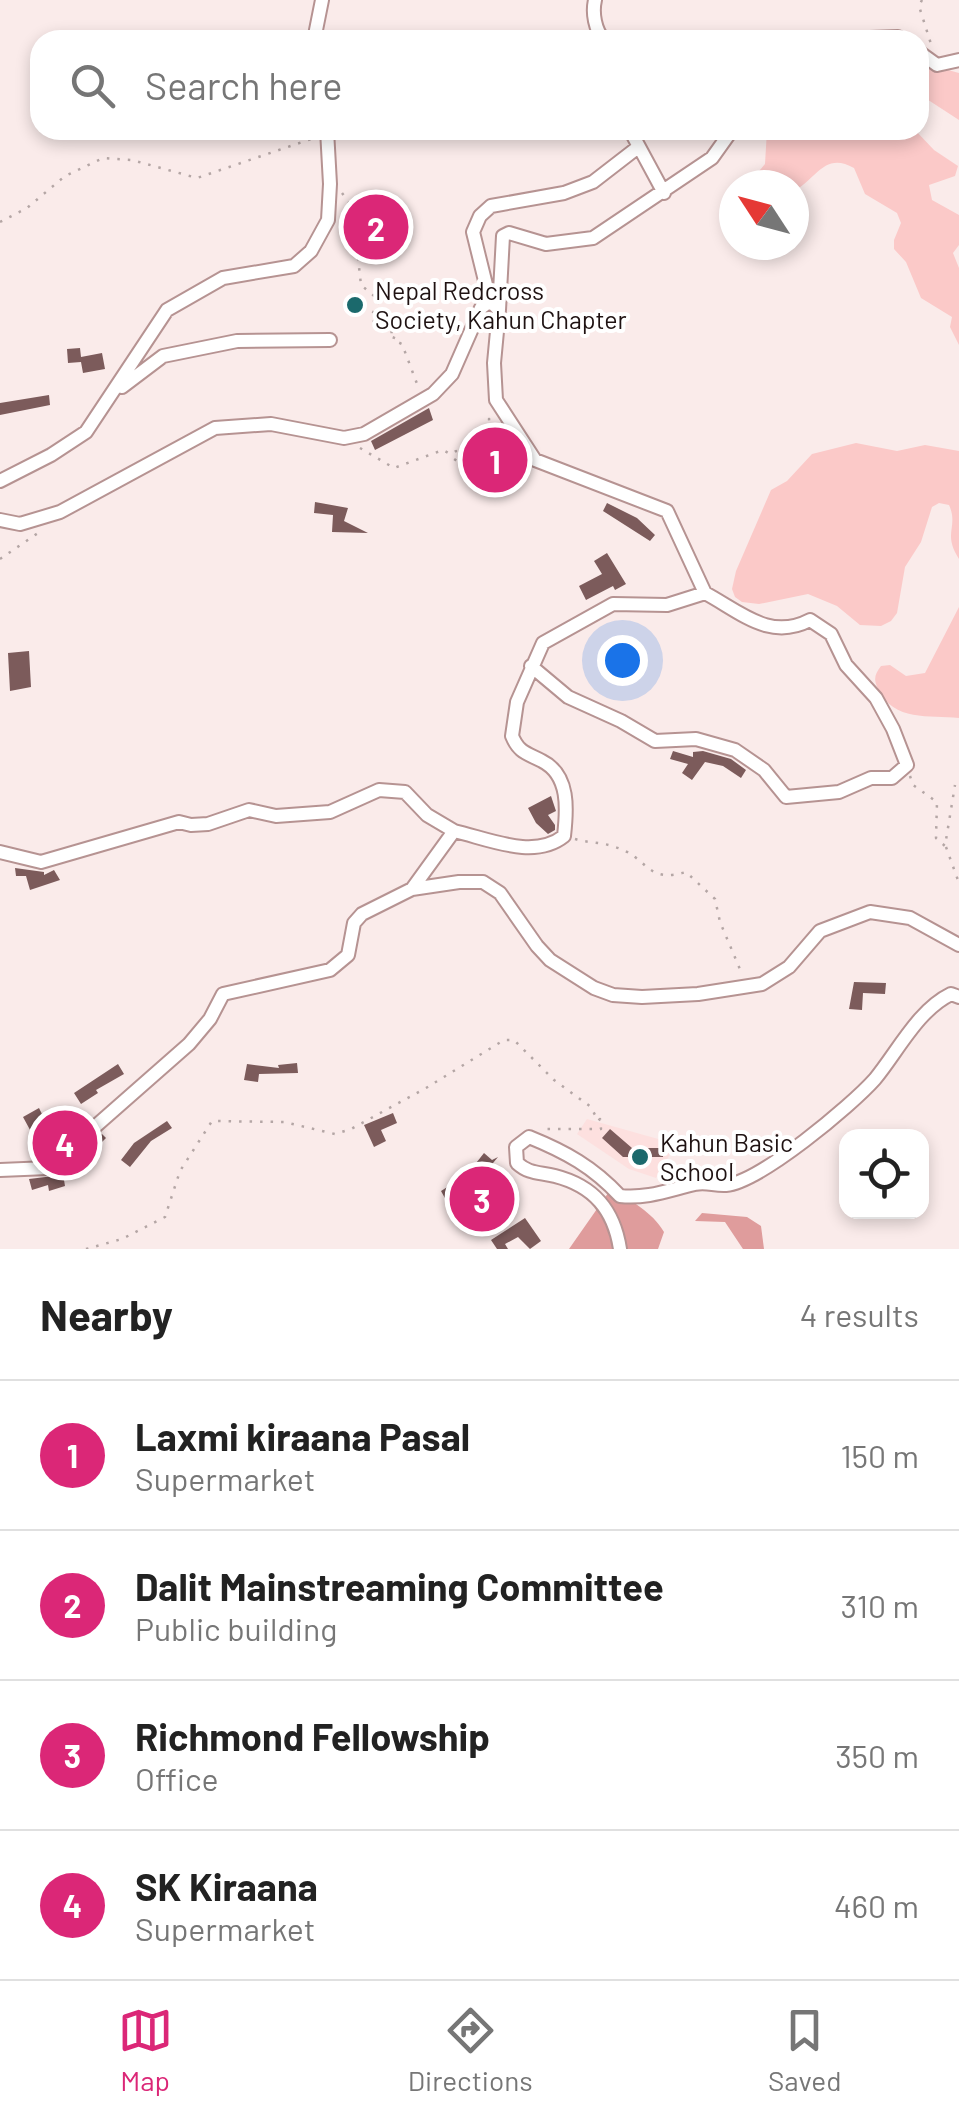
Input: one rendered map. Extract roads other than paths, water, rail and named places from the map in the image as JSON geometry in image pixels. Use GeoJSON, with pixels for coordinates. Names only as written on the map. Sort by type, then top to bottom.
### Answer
{"type":"FeatureCollection","features":[{"type":"Feature","properties":{"kind":"street"},"geometry":{"type":"LineString","coordinates":[[316,30],[322,0]]}},
{"type":"Feature","properties":{"kind":"street"},"geometry":{"type":"LineString","coordinates":[[595,0],[598,30]]}},
{"type":"Feature","properties":{"kind":"street"},"geometry":{"type":"LineString","coordinates":[[929,59],[937,65],[959,60]]}},
{"type":"Feature","properties":{"kind":"street"},"geometry":{"type":"LineString","coordinates":[[0,481],[86,432],[167,310],[222,278],[294,266],[311,252],[328,220],[328,140]]}},
{"type":"Feature","properties":{"kind":"street"},"geometry":{"type":"LineString","coordinates":[[634,140],[664,193]]}},
{"type":"Feature","properties":{"kind":"street"},"geometry":{"type":"LineString","coordinates":[[531,666],[568,697],[655,741],[696,739],[735,750],[764,770],[786,798],[839,792],[871,778],[892,778],[907,765],[894,729],[876,698],[846,665],[831,634],[810,620],[792,629],[776,630],[706,593],[667,511],[535,460],[496,400],[495,305],[502,236],[509,233],[546,244],[593,238],[712,158],[725,140]]}},
{"type":"Feature","properties":{"kind":"street"},"geometry":{"type":"LineString","coordinates":[[495,305],[473,232],[480,216],[490,206],[564,193],[592,182],[637,148]]}},
{"type":"Feature","properties":{"kind":"street"},"geometry":{"type":"LineString","coordinates":[[0,520],[20,524],[60,512],[216,428],[271,424],[344,438],[364,434],[424,399],[452,374],[481,308],[495,305]]}},
{"type":"Feature","properties":{"kind":"street"},"geometry":{"type":"LineString","coordinates":[[116,392],[163,356],[237,341],[330,340]]}},
{"type":"Feature","properties":{"kind":"street"},"geometry":{"type":"LineString","coordinates":[[0,852],[41,862],[178,822],[192,826],[208,824],[249,810],[276,816],[330,812],[379,790],[405,792],[427,815],[454,831],[528,848],[547,848],[564,836],[566,805],[562,780],[550,766],[524,754],[512,736],[516,702],[543,643],[614,604],[667,605],[706,593]]}},
{"type":"Feature","properties":{"kind":"street"},"geometry":{"type":"LineString","coordinates":[[412,890],[454,831]]}},
{"type":"Feature","properties":{"kind":"street"},"geometry":{"type":"LineString","coordinates":[[0,1170],[48,1168],[189,1044],[210,1019],[222,994],[330,970],[348,955],[354,923],[362,914],[412,890],[483,882],[500,893],[550,960],[594,988],[642,998],[762,984],[789,966],[820,931],[870,912],[910,918],[959,945]]}},
{"type":"Feature","properties":{"kind":"street"},"geometry":{"type":"LineString","coordinates":[[620,1249],[616,1222],[594,1194],[556,1176],[527,1172],[517,1163],[516,1147],[529,1137],[573,1155],[602,1176],[620,1196],[640,1198],[701,1182],[726,1185],[760,1172],[818,1128],[872,1082],[939,999],[951,994],[959,997]]}},
{"type":"Feature","properties":{"kind":"place","name":"Dalit Mainstreaming Committee"},"geometry":{"type":"Point","coordinates":[376,227]}},
{"type":"Feature","properties":{"kind":"place","name":"Nepal Redcross Society, Kahun Chapter"},"geometry":{"type":"Point","coordinates":[355,305]}},
{"type":"Feature","properties":{"kind":"place","name":"Laxmi kiraana Pasal"},"geometry":{"type":"Point","coordinates":[495,460]}},
{"type":"Feature","properties":{"kind":"place","name":"SK Kiraana"},"geometry":{"type":"Point","coordinates":[65,1143]}},
{"type":"Feature","properties":{"kind":"place","name":"Kahun Basic School"},"geometry":{"type":"Point","coordinates":[640,1157]}},
{"type":"Feature","properties":{"kind":"place","name":"Richmond Fellowship"},"geometry":{"type":"Point","coordinates":[482,1199]}}]}
